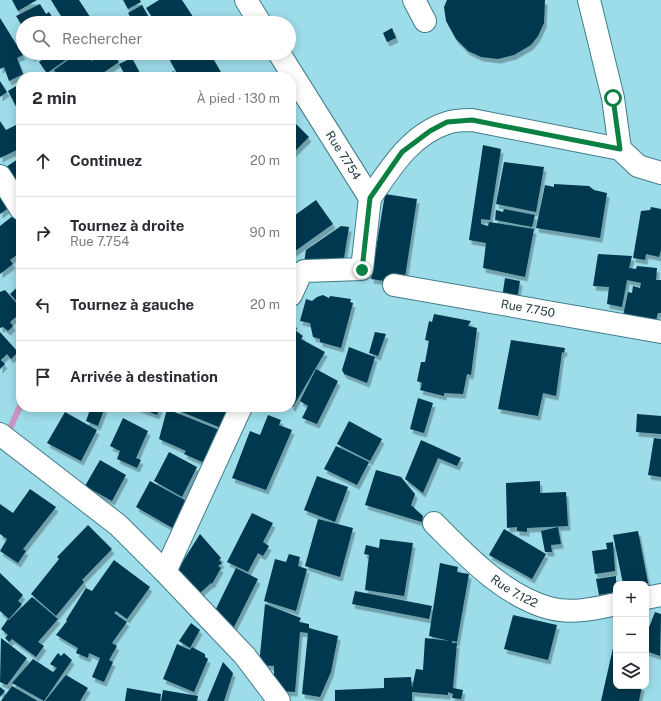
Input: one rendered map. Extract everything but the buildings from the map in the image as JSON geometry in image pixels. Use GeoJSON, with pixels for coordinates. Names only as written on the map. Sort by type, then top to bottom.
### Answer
{"type":"FeatureCollection","features":[{"type":"Feature","properties":{"kind":"street"},"geometry":{"type":"LineString","coordinates":[[246,0],[256,16]]}},
{"type":"Feature","properties":{"kind":"street"},"geometry":{"type":"LineString","coordinates":[[414,0],[424,21]]}},
{"type":"Feature","properties":{"kind":"street"},"geometry":{"type":"LineString","coordinates":[[588,0],[613,98],[620,149]]}},
{"type":"Feature","properties":{"kind":"street","name":"Rue 7.754"},"geometry":{"type":"LineString","coordinates":[[283,60],[291,72]]}},
{"type":"Feature","properties":{"kind":"street","name":"Rue 7.754"},"geometry":{"type":"LineString","coordinates":[[296,80],[370,198]]}},
{"type":"Feature","properties":{"kind":"street"},"geometry":{"type":"LineString","coordinates":[[296,284],[300,275],[304,271],[362,270],[370,198],[402,152],[430,131],[447,122],[472,120],[500,124],[620,149],[638,166],[661,173]]}},
{"type":"Feature","properties":{"kind":"street"},"geometry":{"type":"LineString","coordinates":[[0,176],[16,201]]}},
{"type":"Feature","properties":{"kind":"street","name":"Rue 7.750"},"geometry":{"type":"LineString","coordinates":[[394,285],[661,332]]}},
{"type":"Feature","properties":{"kind":"street"},"geometry":{"type":"LineString","coordinates":[[165,572],[239,412]]}},
{"type":"Feature","properties":{"kind":"street"},"geometry":{"type":"LineString","coordinates":[[0,434],[118,525],[245,656],[279,701]]}},
{"type":"Feature","properties":{"kind":"street","name":"Rue 7.122"},"geometry":{"type":"LineString","coordinates":[[434,523],[469,559],[518,595],[549,608],[592,610],[613,605]]}},
{"type":"Feature","properties":{"kind":"street"},"geometry":{"type":"LineString","coordinates":[[649,597],[661,595]]}},
{"type":"Feature","properties":{"kind":"waterway"},"geometry":{"type":"LineString","coordinates":[[6,434],[8,433],[17,412]]}},
{"type":"Feature","properties":{"kind":"route"},"geometry":{"type":"LineString","coordinates":[[362,270],[370,198],[402,152],[430,131],[447,122],[472,120],[500,124],[620,149],[613,98]]}}]}
